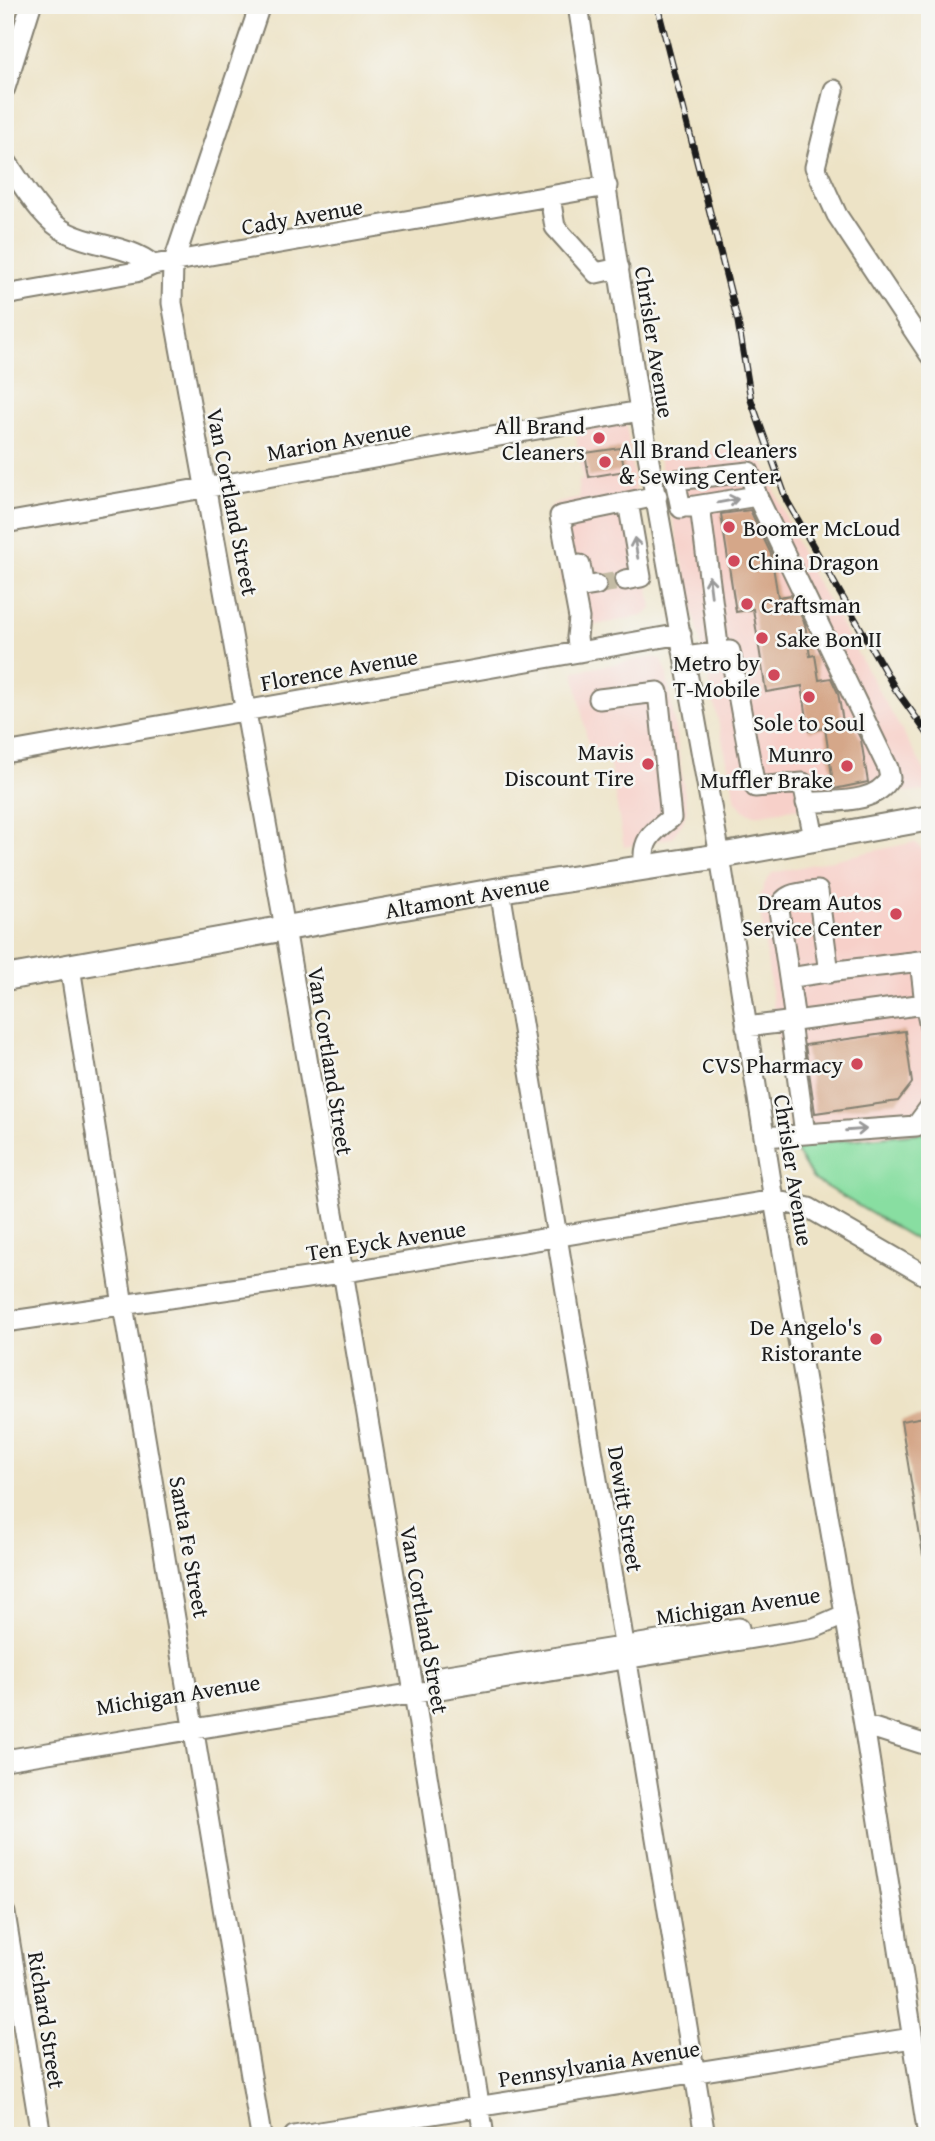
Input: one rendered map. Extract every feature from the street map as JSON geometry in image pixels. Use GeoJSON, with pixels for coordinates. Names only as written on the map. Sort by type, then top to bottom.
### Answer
{"type":"FeatureCollection","features":[{"type":"Feature","properties":{"kind":"main road","name":"Altamont Avenue"},"geometry":{"type":"LineString","coordinates":[[5,978],[500,890],[720,856],[930,818]]}},
{"type":"Feature","properties":{"kind":"street"},"geometry":{"type":"LineString","coordinates":[[5,88],[32,5]]}},
{"type":"Feature","properties":{"kind":"street","name":"Van Cortland Street"},"geometry":{"type":"LineString","coordinates":[[260,5],[173,264],[172,303],[285,928],[484,2136]]}},
{"type":"Feature","properties":{"kind":"street","name":"Chrisler Avenue"},"geometry":{"type":"LineString","coordinates":[[578,5],[640,411],[720,856],[774,1200],[864,1725],[928,2126]]}},
{"type":"Feature","properties":{"kind":"street"},"geometry":{"type":"LineString","coordinates":[[834,90],[815,167],[837,215],[930,355]]}},
{"type":"Feature","properties":{"kind":"street"},"geometry":{"type":"LineString","coordinates":[[5,160],[47,217],[68,233],[141,255],[153,265]]}},
{"type":"Feature","properties":{"kind":"street","name":"Cady Avenue"},"geometry":{"type":"LineString","coordinates":[[5,295],[136,272],[153,265],[173,264],[607,187]]}},
{"type":"Feature","properties":{"kind":"street"},"geometry":{"type":"LineString","coordinates":[[551,197],[555,228],[596,273],[619,268]]}},
{"type":"Feature","properties":{"kind":"street","name":"Marion Avenue"},"geometry":{"type":"LineString","coordinates":[[5,523],[205,490],[640,411]]}},
{"type":"Feature","properties":{"kind":"street"},"geometry":{"type":"LineString","coordinates":[[719,653],[690,507],[675,480],[749,472],[757,496],[890,778],[885,788],[872,796],[806,803]]}},
{"type":"Feature","properties":{"kind":"street"},"geometry":{"type":"LineString","coordinates":[[579,652],[579,618],[561,516],[621,503],[658,503],[690,507],[757,496]]}},
{"type":"Feature","properties":{"kind":"street"},"geometry":{"type":"LineString","coordinates":[[621,503],[641,577],[625,580]]}},
{"type":"Feature","properties":{"kind":"street"},"geometry":{"type":"LineString","coordinates":[[596,585],[584,587],[571,525],[607,517],[621,503]]}},
{"type":"Feature","properties":{"kind":"street","name":"Florence Avenue"},"geometry":{"type":"LineString","coordinates":[[5,753],[681,634]]}},
{"type":"Feature","properties":{"kind":"street"},"geometry":{"type":"LineString","coordinates":[[685,657],[730,651],[755,787],[803,783],[814,838]]}},
{"type":"Feature","properties":{"kind":"street"},"geometry":{"type":"LineString","coordinates":[[599,699],[690,688]]}},
{"type":"Feature","properties":{"kind":"street"},"geometry":{"type":"LineString","coordinates":[[645,868],[642,852],[648,836],[671,818],[657,692]]}},
{"type":"Feature","properties":{"kind":"street","name":"Dewitt Street"},"geometry":{"type":"LineString","coordinates":[[500,890],[705,2136]]}},
{"type":"Feature","properties":{"kind":"street"},"geometry":{"type":"LineString","coordinates":[[805,1134],[789,978],[779,911],[780,902],[789,895],[818,891],[829,973]]}},
{"type":"Feature","properties":{"kind":"street"},"geometry":{"type":"LineString","coordinates":[[789,978],[925,961],[925,1004],[930,1027]]}},
{"type":"Feature","properties":{"kind":"street","name":"Santa Fe Street"},"geometry":{"type":"LineString","coordinates":[[70,967],[123,1306],[195,1722],[261,2136]]}},
{"type":"Feature","properties":{"kind":"street"},"geometry":{"type":"LineString","coordinates":[[746,1027],[925,1004]]}},
{"type":"Feature","properties":{"kind":"street"},"geometry":{"type":"LineString","coordinates":[[764,1137],[915,1126],[930,1107]]}},
{"type":"Feature","properties":{"kind":"street"},"geometry":{"type":"LineString","coordinates":[[774,1200],[809,1208],[930,1278]]}},
{"type":"Feature","properties":{"kind":"street","name":"Ten Eyck Avenue"},"geometry":{"type":"LineString","coordinates":[[5,1322],[341,1273],[774,1200]]}},
{"type":"Feature","properties":{"kind":"street","name":"Michigan Avenue"},"geometry":{"type":"LineString","coordinates":[[5,1748],[195,1722],[625,1653],[814,1628],[844,1615]]}},
{"type":"Feature","properties":{"kind":"street","name":"Michigan Avenue"},"geometry":{"type":"LineString","coordinates":[[5,1760],[195,1722]]}},
{"type":"Feature","properties":{"kind":"street"},"geometry":{"type":"LineString","coordinates":[[864,1725],[930,1746]]}},
{"type":"Feature","properties":{"kind":"street","name":"Richard Street"},"geometry":{"type":"LineString","coordinates":[[5,1913],[41,2136]]}},
{"type":"Feature","properties":{"kind":"street","name":"Pennsylvania Avenue"},"geometry":{"type":"LineString","coordinates":[[294,2136],[912,2038]]}},
{"type":"Feature","properties":{"kind":"shaded area"},"geometry":{"type":"Polygon","coordinates":[[[626,422],[652,609],[643,616],[570,630],[548,510],[554,504],[579,498],[578,481],[583,480],[575,431],[626,422]]]}},
{"type":"Feature","properties":{"kind":"shaded area"},"geometry":{"type":"Polygon","coordinates":[[[756,445],[803,558],[930,780],[930,791],[904,792],[755,815],[743,810],[736,801],[659,458],[756,445]]]}},
{"type":"Feature","properties":{"kind":"shaded area"},"geometry":{"type":"Polygon","coordinates":[[[654,657],[661,659],[666,669],[687,809],[683,822],[672,838],[624,847],[609,760],[591,760],[574,671],[654,657]]]}},
{"type":"Feature","properties":{"kind":"shaded area"},"geometry":{"type":"Polygon","coordinates":[[[915,842],[930,857],[930,1132],[792,1145],[759,900],[765,883],[772,873],[915,842]]]}},
{"type":"Feature","properties":{"kind":"green space"},"geometry":{"type":"Polygon","coordinates":[[[930,1132],[930,1248],[813,1179],[792,1145],[930,1132]]]}},
{"type":"Feature","properties":{"kind":"building","name":"All Brand Cleaners & Sewing Center"},"geometry":{"type":"Polygon","coordinates":[[[620,448],[625,471],[589,477],[585,453],[620,448]]]}},
{"type":"Feature","properties":{"kind":"building"},"geometry":{"type":"Polygon","coordinates":[[[750,510],[771,554],[778,597],[791,595],[805,624],[810,656],[815,655],[819,680],[831,678],[838,693],[844,727],[854,725],[861,740],[868,782],[834,789],[825,728],[809,731],[802,686],[766,692],[753,609],[736,612],[721,514],[750,510]]]}},
{"type":"Feature","properties":{"kind":"building","name":"CVS Pharmacy"},"geometry":{"type":"Polygon","coordinates":[[[905,1031],[912,1083],[898,1101],[815,1113],[805,1045],[905,1031]]]}},
{"type":"Feature","properties":{"kind":"building"},"geometry":{"type":"Polygon","coordinates":[[[930,1416],[930,1554],[923,1555],[901,1421],[930,1416]]]}},
{"type":"Feature","properties":{"kind":"tunnel"},"geometry":{"type":"LineString","coordinates":[[596,585],[625,580]]}},
{"type":"Feature","properties":{"kind":"railway"},"geometry":{"type":"LineString","coordinates":[[657,5],[738,322],[751,400],[787,501],[896,690],[930,737]]}},
{"type":"Feature","properties":{"kind":"railway"},"geometry":{"type":"LineString","coordinates":[[921,5],[930,19]]}},
{"type":"Feature","properties":{"kind":"place","name":"All Brand Cleaners"},"geometry":{"type":"Point","coordinates":[599,438]}},
{"type":"Feature","properties":{"kind":"place","name":"All Brand Cleaners & Sewing Center"},"geometry":{"type":"Point","coordinates":[605,462]}},
{"type":"Feature","properties":{"kind":"place","name":"Boomer McLoud"},"geometry":{"type":"Point","coordinates":[729,527]}},
{"type":"Feature","properties":{"kind":"place","name":"China Dragon"},"geometry":{"type":"Point","coordinates":[734,561]}},
{"type":"Feature","properties":{"kind":"place","name":"Craftsman"},"geometry":{"type":"Point","coordinates":[747,604]}},
{"type":"Feature","properties":{"kind":"place","name":"Sake Bon II"},"geometry":{"type":"Point","coordinates":[762,638]}},
{"type":"Feature","properties":{"kind":"place","name":"Metro by T-Mobile"},"geometry":{"type":"Point","coordinates":[774,675]}},
{"type":"Feature","properties":{"kind":"place","name":"Sole to Soul"},"geometry":{"type":"Point","coordinates":[809,697]}},
{"type":"Feature","properties":{"kind":"place","name":"Mavis Discount Tire"},"geometry":{"type":"Point","coordinates":[648,764]}},
{"type":"Feature","properties":{"kind":"place","name":"Munro Muffler Brake"},"geometry":{"type":"Point","coordinates":[847,766]}},
{"type":"Feature","properties":{"kind":"place","name":"Dream Autos Service Center"},"geometry":{"type":"Point","coordinates":[896,914]}},
{"type":"Feature","properties":{"kind":"place","name":"CVS Pharmacy"},"geometry":{"type":"Point","coordinates":[857,1064]}},
{"type":"Feature","properties":{"kind":"place","name":"De Angelo's Ristorante"},"geometry":{"type":"Point","coordinates":[876,1339]}}]}
